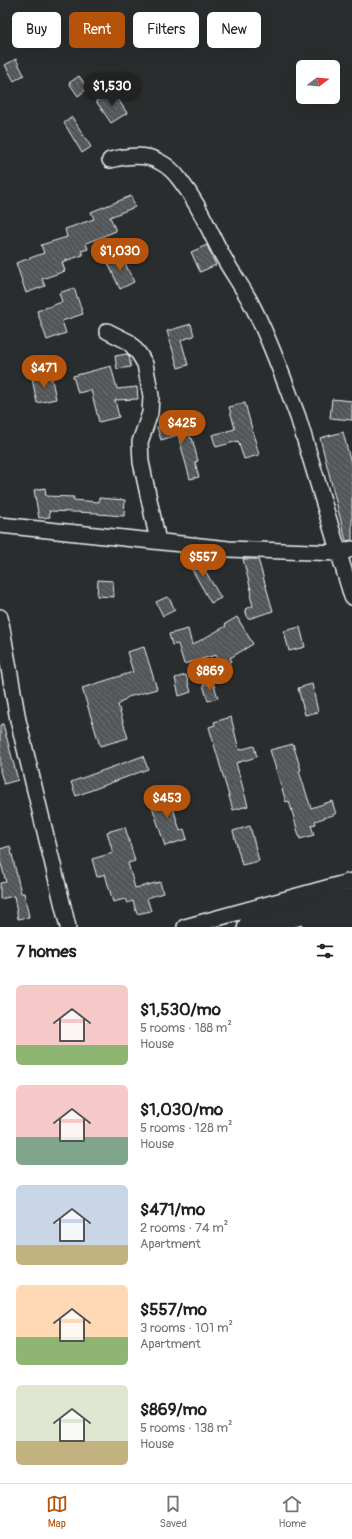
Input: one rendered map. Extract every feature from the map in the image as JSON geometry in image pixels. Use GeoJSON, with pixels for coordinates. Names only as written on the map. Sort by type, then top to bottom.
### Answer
{"type":"FeatureCollection","features":[{"type":"Feature","properties":{"kind":"highway"},"geometry":{"type":"LineString","coordinates":[[249,927],[352,900]]}},
{"type":"Feature","properties":{"kind":"highway"},"geometry":{"type":"LineString","coordinates":[[313,927],[352,917]]}},
{"type":"Feature","properties":{"kind":"street"},"geometry":{"type":"LineString","coordinates":[[110,160],[138,156],[161,162],[173,172],[191,194],[199,207],[219,250],[252,305],[274,354],[346,551],[352,597]]}},
{"type":"Feature","properties":{"kind":"street"},"geometry":{"type":"LineString","coordinates":[[107,331],[129,342],[145,364],[151,396],[150,413],[140,442],[141,462],[158,541]]}},
{"type":"Feature","properties":{"kind":"street"},"geometry":{"type":"LineString","coordinates":[[0,525],[229,549],[346,551]]}},
{"type":"Feature","properties":{"kind":"street"},"geometry":{"type":"LineString","coordinates":[[0,617],[18,720],[68,927]]}},
{"type":"Feature","properties":{"kind":"street"},"geometry":{"type":"LineString","coordinates":[[185,927],[352,880]]}},
{"type":"Feature","properties":{"kind":"street"},"geometry":{"type":"LineString","coordinates":[[344,927],[352,922]]}},
{"type":"Feature","properties":{"kind":"building"},"geometry":{"type":"Polygon","coordinates":[[[16,59],[24,75],[14,81],[5,65],[16,59]]]}},
{"type":"Feature","properties":{"kind":"building"},"geometry":{"type":"Polygon","coordinates":[[[79,76],[88,88],[78,96],[69,83],[79,76]]]}},
{"type":"Feature","properties":{"kind":"building"},"geometry":{"type":"Polygon","coordinates":[[[112,90],[127,113],[111,123],[96,101],[112,90]]]}},
{"type":"Feature","properties":{"kind":"building"},"geometry":{"type":"Polygon","coordinates":[[[72,117],[91,147],[82,153],[64,123],[72,117]]]}},
{"type":"Feature","properties":{"kind":"building"},"geometry":{"type":"Polygon","coordinates":[[[131,196],[135,207],[110,217],[116,231],[86,243],[88,249],[81,251],[83,255],[62,262],[65,271],[42,279],[45,286],[26,293],[16,263],[44,253],[41,245],[67,237],[65,229],[94,219],[91,212],[131,196]]]}},
{"type":"Feature","properties":{"kind":"building"},"geometry":{"type":"Polygon","coordinates":[[[207,245],[216,265],[200,272],[191,252],[207,245]]]}},
{"type":"Feature","properties":{"kind":"building"},"geometry":{"type":"Polygon","coordinates":[[[121,255],[134,282],[120,289],[107,261],[121,255]]]}},
{"type":"Feature","properties":{"kind":"building"},"geometry":{"type":"Polygon","coordinates":[[[74,288],[83,314],[62,321],[66,333],[47,340],[37,311],[62,302],[59,293],[74,288]]]}},
{"type":"Feature","properties":{"kind":"building"},"geometry":{"type":"Polygon","coordinates":[[[191,324],[194,336],[181,340],[188,365],[178,368],[167,331],[191,324]]]}},
{"type":"Feature","properties":{"kind":"building"},"geometry":{"type":"Polygon","coordinates":[[[127,354],[129,356],[131,367],[117,369],[115,356],[127,354]]]}},
{"type":"Feature","properties":{"kind":"building"},"geometry":{"type":"Polygon","coordinates":[[[111,366],[117,389],[137,387],[138,399],[115,400],[119,417],[99,422],[91,390],[78,393],[73,376],[111,366]]]}},
{"type":"Feature","properties":{"kind":"building"},"geometry":{"type":"Polygon","coordinates":[[[51,375],[56,399],[37,403],[32,378],[51,375]]]}},
{"type":"Feature","properties":{"kind":"building"},"geometry":{"type":"Polygon","coordinates":[[[332,399],[352,401],[352,420],[330,418],[332,399]]]}},
{"type":"Feature","properties":{"kind":"building"},"geometry":{"type":"Polygon","coordinates":[[[245,403],[259,455],[244,459],[238,441],[216,447],[212,435],[235,429],[229,407],[245,403]]]}},
{"type":"Feature","properties":{"kind":"building"},"geometry":{"type":"Polygon","coordinates":[[[184,419],[191,439],[192,438],[198,461],[195,462],[199,477],[190,479],[178,435],[161,440],[157,427],[184,419]]]}},
{"type":"Feature","properties":{"kind":"building"},"geometry":{"type":"Polygon","coordinates":[[[343,432],[352,468],[352,540],[346,541],[320,438],[343,432]]]}},
{"type":"Feature","properties":{"kind":"building"},"geometry":{"type":"Polygon","coordinates":[[[45,488],[46,496],[74,497],[73,500],[99,502],[99,498],[125,500],[124,516],[98,513],[49,511],[50,517],[39,518],[34,490],[45,488]]]}},
{"type":"Feature","properties":{"kind":"building"},"geometry":{"type":"Polygon","coordinates":[[[193,554],[196,555],[221,598],[211,603],[186,559],[193,554]]]}},
{"type":"Feature","properties":{"kind":"building"},"geometry":{"type":"Polygon","coordinates":[[[243,559],[258,559],[273,611],[248,619],[245,609],[253,606],[250,595],[252,594],[243,559]]]}},
{"type":"Feature","properties":{"kind":"building"},"geometry":{"type":"Polygon","coordinates":[[[98,580],[113,581],[114,597],[97,596],[98,580]]]}},
{"type":"Feature","properties":{"kind":"building"},"geometry":{"type":"Polygon","coordinates":[[[167,597],[175,610],[163,616],[156,602],[167,597]]]}},
{"type":"Feature","properties":{"kind":"building"},"geometry":{"type":"Polygon","coordinates":[[[237,617],[253,644],[230,658],[232,661],[222,666],[216,655],[184,664],[178,644],[172,645],[169,634],[188,629],[192,645],[226,626],[225,624],[237,617]]]}},
{"type":"Feature","properties":{"kind":"building"},"geometry":{"type":"Polygon","coordinates":[[[300,627],[305,647],[289,651],[284,631],[300,627]]]}},
{"type":"Feature","properties":{"kind":"building"},"geometry":{"type":"Polygon","coordinates":[[[144,647],[157,689],[128,697],[118,705],[128,738],[100,746],[82,688],[133,672],[127,652],[144,647]]]}},
{"type":"Feature","properties":{"kind":"building"},"geometry":{"type":"Polygon","coordinates":[[[186,675],[191,692],[179,696],[175,678],[186,675]]]}},
{"type":"Feature","properties":{"kind":"building"},"geometry":{"type":"Polygon","coordinates":[[[213,682],[218,698],[208,701],[203,685],[213,682]]]}},
{"type":"Feature","properties":{"kind":"building"},"geometry":{"type":"Polygon","coordinates":[[[312,684],[318,712],[305,715],[298,688],[312,684]]]}},
{"type":"Feature","properties":{"kind":"building"},"geometry":{"type":"Polygon","coordinates":[[[231,717],[239,750],[254,746],[257,757],[236,763],[248,806],[233,810],[209,727],[215,725],[214,722],[231,717]]]}},
{"type":"Feature","properties":{"kind":"building"},"geometry":{"type":"Polygon","coordinates":[[[3,724],[18,780],[4,784],[0,771],[0,725],[3,724]]]}},
{"type":"Feature","properties":{"kind":"building"},"geometry":{"type":"Polygon","coordinates":[[[293,744],[301,770],[299,771],[311,808],[332,801],[336,814],[315,821],[316,824],[311,825],[314,835],[300,839],[289,801],[286,802],[270,750],[293,744]]]}},
{"type":"Feature","properties":{"kind":"building"},"geometry":{"type":"Polygon","coordinates":[[[143,756],[148,769],[76,796],[71,782],[143,756]]]}},
{"type":"Feature","properties":{"kind":"building"},"geometry":{"type":"Polygon","coordinates":[[[168,791],[180,831],[184,829],[187,839],[165,846],[149,797],[168,791]]]}},
{"type":"Feature","properties":{"kind":"building"},"geometry":{"type":"Polygon","coordinates":[[[250,826],[259,861],[242,865],[233,831],[250,826]]]}},
{"type":"Feature","properties":{"kind":"building"},"geometry":{"type":"Polygon","coordinates":[[[125,827],[135,861],[128,863],[135,888],[160,882],[163,893],[147,898],[151,911],[137,914],[133,901],[127,903],[125,899],[113,902],[105,874],[97,877],[92,859],[113,853],[107,832],[125,827]]]}},
{"type":"Feature","properties":{"kind":"building"},"geometry":{"type":"Polygon","coordinates":[[[10,846],[21,893],[24,893],[29,917],[18,919],[14,896],[0,899],[0,883],[6,882],[0,860],[0,849],[10,846]]]}}]}
